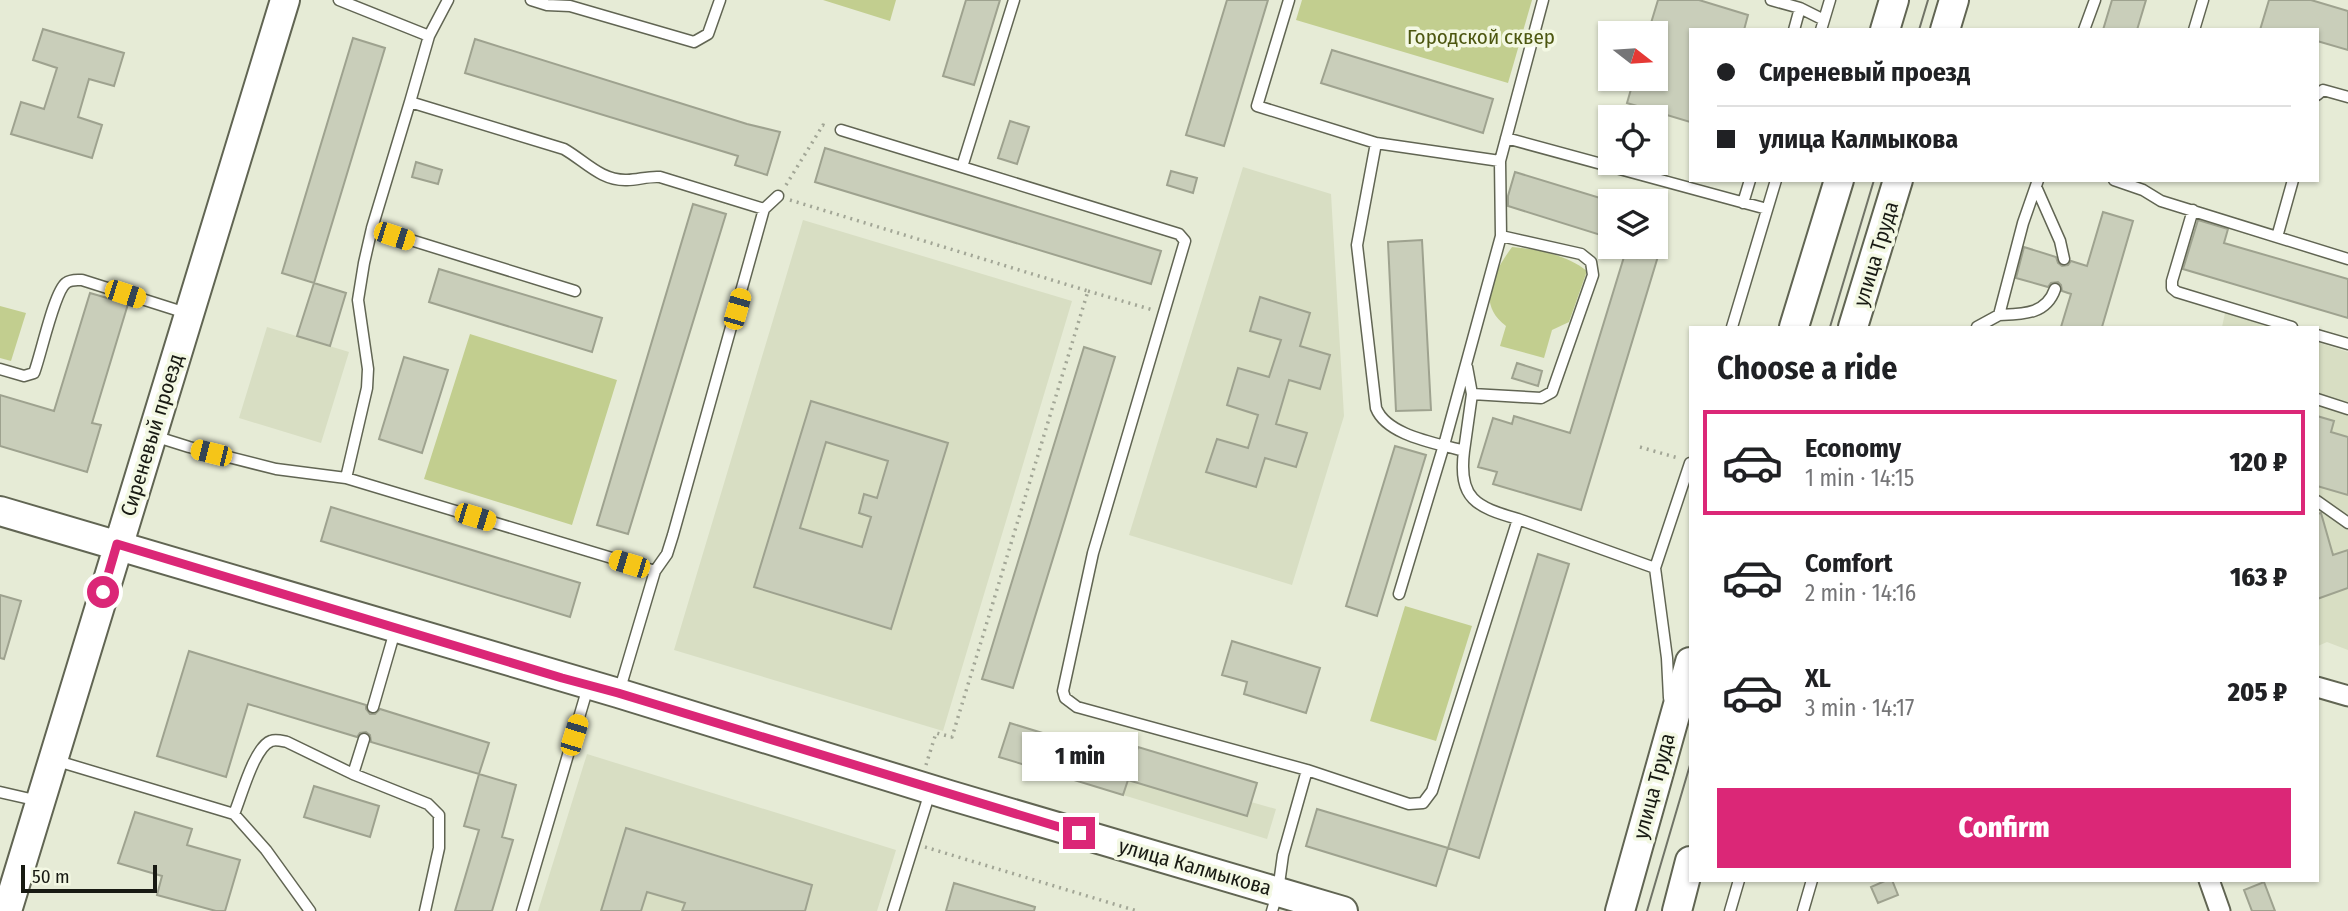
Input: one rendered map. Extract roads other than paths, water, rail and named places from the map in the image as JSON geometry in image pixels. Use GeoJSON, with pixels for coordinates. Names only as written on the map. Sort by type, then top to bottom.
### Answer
{"type":"FeatureCollection","features":[{"type":"Feature","properties":{"kind":"main road","name":"Сиреневый проезд"},"geometry":{"type":"LineString","coordinates":[[7,911],[285,0]]}},
{"type":"Feature","properties":{"kind":"main road"},"geometry":{"type":"LineString","coordinates":[[1886,28],[1894,0]]}},
{"type":"Feature","properties":{"kind":"main road"},"geometry":{"type":"LineString","coordinates":[[1946,28],[1954,0]]}},
{"type":"Feature","properties":{"kind":"main road"},"geometry":{"type":"LineString","coordinates":[[1794,326],[1838,182]]}},
{"type":"Feature","properties":{"kind":"main road","name":"улица Труда"},"geometry":{"type":"LineString","coordinates":[[1853,326],[1897,182]]}},
{"type":"Feature","properties":{"kind":"main road","name":"улица Калмыкова"},"geometry":{"type":"LineString","coordinates":[[0,511],[926,786],[1275,901],[1343,911]]}},
{"type":"Feature","properties":{"kind":"main road","name":"улица Труда"},"geometry":{"type":"LineString","coordinates":[[1620,911],[1689,665]]}},
{"type":"Feature","properties":{"kind":"main road"},"geometry":{"type":"LineString","coordinates":[[1677,911],[1689,865]]}},
{"type":"Feature","properties":{"kind":"street"},"geometry":{"type":"LineString","coordinates":[[2319,688],[2348,696]]}},
{"type":"Feature","properties":{"kind":"street"},"geometry":{"type":"LineString","coordinates":[[2210,882],[2220,911]]}},
{"type":"Feature","properties":{"kind":"lane"},"geometry":{"type":"LineString","coordinates":[[339,0],[429,36]]}},
{"type":"Feature","properties":{"kind":"lane"},"geometry":{"type":"LineString","coordinates":[[346,478],[367,388],[368,369],[358,300],[363,263],[429,36],[448,0]]}},
{"type":"Feature","properties":{"kind":"lane"},"geometry":{"type":"LineString","coordinates":[[531,0],[547,5],[570,6],[694,42],[708,34],[720,0]]}},
{"type":"Feature","properties":{"kind":"lane"},"geometry":{"type":"LineString","coordinates":[[962,167],[1014,0]]}},
{"type":"Feature","properties":{"kind":"lane"},"geometry":{"type":"LineString","coordinates":[[1289,0],[1257,106],[1376,143],[1500,161]]}},
{"type":"Feature","properties":{"kind":"lane"},"geometry":{"type":"LineString","coordinates":[[1399,594],[1444,445],[1501,236],[1500,161],[1543,0]]}},
{"type":"Feature","properties":{"kind":"lane"},"geometry":{"type":"LineString","coordinates":[[1771,0],[1800,8],[1823,25],[1830,0]]}},
{"type":"Feature","properties":{"kind":"lane"},"geometry":{"type":"LineString","coordinates":[[2085,28],[2095,0]]}},
{"type":"Feature","properties":{"kind":"lane"},"geometry":{"type":"LineString","coordinates":[[2194,28],[2203,0]]}},
{"type":"Feature","properties":{"kind":"lane"},"geometry":{"type":"LineString","coordinates":[[1795,28],[1800,8]]}},
{"type":"Feature","properties":{"kind":"lane"},"geometry":{"type":"LineString","coordinates":[[2319,93],[2323,90],[2348,97]]}},
{"type":"Feature","properties":{"kind":"lane"},"geometry":{"type":"LineString","coordinates":[[410,102],[564,149],[610,179],[660,177],[765,209]]}},
{"type":"Feature","properties":{"kind":"lane"},"geometry":{"type":"LineString","coordinates":[[841,130],[1182,236],[1185,245],[1093,554],[1064,684],[1065,698],[1077,707],[1307,769],[1416,805],[1429,798],[1518,519]]}},
{"type":"Feature","properties":{"kind":"lane"},"geometry":{"type":"LineString","coordinates":[[1506,138],[1768,209]]}},
{"type":"Feature","properties":{"kind":"lane"},"geometry":{"type":"LineString","coordinates":[[1376,143],[1357,245],[1376,408],[1385,424],[1394,429],[1464,451]]}},
{"type":"Feature","properties":{"kind":"lane"},"geometry":{"type":"LineString","coordinates":[[1744,203],[1749,182]]}},
{"type":"Feature","properties":{"kind":"lane"},"geometry":{"type":"LineString","coordinates":[[1732,326],[1775,182]]}},
{"type":"Feature","properties":{"kind":"lane"},"geometry":{"type":"LineString","coordinates":[[2126,182],[2145,185],[2161,201],[2348,259]]}},
{"type":"Feature","properties":{"kind":"lane"},"geometry":{"type":"LineString","coordinates":[[2277,237],[2292,182]]}},
{"type":"Feature","properties":{"kind":"lane"},"geometry":{"type":"LineString","coordinates":[[2037,185],[2060,241],[2064,259]]}},
{"type":"Feature","properties":{"kind":"lane"},"geometry":{"type":"LineString","coordinates":[[1998,315],[2023,223],[2037,185]]}},
{"type":"Feature","properties":{"kind":"lane"},"geometry":{"type":"LineString","coordinates":[[618,693],[655,571],[667,554],[674,535],[765,209],[778,197]]}},
{"type":"Feature","properties":{"kind":"lane"},"geometry":{"type":"LineString","coordinates":[[2193,210],[2172,288],[2177,292],[2289,326]]}},
{"type":"Feature","properties":{"kind":"lane"},"geometry":{"type":"LineString","coordinates":[[372,228],[575,291]]}},
{"type":"Feature","properties":{"kind":"lane"},"geometry":{"type":"LineString","coordinates":[[1472,394],[1541,398],[1552,392],[1593,275],[1591,262],[1581,254],[1501,236]]}},
{"type":"Feature","properties":{"kind":"lane"},"geometry":{"type":"LineString","coordinates":[[0,369],[24,376],[34,373],[58,296],[66,282],[74,279],[190,314]]}},
{"type":"Feature","properties":{"kind":"lane"},"geometry":{"type":"LineString","coordinates":[[1979,326],[1998,315],[2027,314],[2042,307],[2052,297],[2055,289]]}},
{"type":"Feature","properties":{"kind":"lane"},"geometry":{"type":"LineString","coordinates":[[2319,336],[2348,344]]}},
{"type":"Feature","properties":{"kind":"lane"},"geometry":{"type":"LineString","coordinates":[[1466,364],[1472,394],[1462,470],[1467,494],[1488,511],[1518,519],[1655,568]]}},
{"type":"Feature","properties":{"kind":"lane"},"geometry":{"type":"LineString","coordinates":[[2319,400],[2348,408]]}},
{"type":"Feature","properties":{"kind":"lane"},"geometry":{"type":"LineString","coordinates":[[153,436],[276,470],[346,478],[655,571]]}},
{"type":"Feature","properties":{"kind":"lane"},"geometry":{"type":"LineString","coordinates":[[1671,726],[1667,658],[1655,568],[1689,466]]}},
{"type":"Feature","properties":{"kind":"lane"},"geometry":{"type":"LineString","coordinates":[[2319,502],[2348,523]]}},
{"type":"Feature","properties":{"kind":"lane"},"geometry":{"type":"LineString","coordinates":[[373,707],[396,628]]}},
{"type":"Feature","properties":{"kind":"lane"},"geometry":{"type":"LineString","coordinates":[[522,911],[589,685]]}},
{"type":"Feature","properties":{"kind":"lane"},"geometry":{"type":"LineString","coordinates":[[353,774],[364,739]]}},
{"type":"Feature","properties":{"kind":"lane"},"geometry":{"type":"LineString","coordinates":[[234,814],[258,753],[271,741],[287,742],[353,774],[428,804],[439,815],[439,848],[425,911]]}},
{"type":"Feature","properties":{"kind":"lane"},"geometry":{"type":"LineString","coordinates":[[52,760],[234,814],[266,850],[310,911]]}},
{"type":"Feature","properties":{"kind":"lane"},"geometry":{"type":"LineString","coordinates":[[1275,901],[1283,855],[1307,769]]}},
{"type":"Feature","properties":{"kind":"lane"},"geometry":{"type":"LineString","coordinates":[[893,911],[914,844],[926,786]]}},
{"type":"Feature","properties":{"kind":"lane"},"geometry":{"type":"LineString","coordinates":[[0,792],[40,802]]}},
{"type":"Feature","properties":{"kind":"lane"},"geometry":{"type":"LineString","coordinates":[[1730,911],[1738,882]]}},
{"type":"Feature","properties":{"kind":"lane"},"geometry":{"type":"LineString","coordinates":[[1803,911],[1811,882]]}},
{"type":"Feature","properties":{"kind":"tram line"},"geometry":{"type":"LineString","coordinates":[[1920,28],[1928,0]]}},
{"type":"Feature","properties":{"kind":"tram line"},"geometry":{"type":"LineString","coordinates":[[1830,326],[1873,182]]}},
{"type":"Feature","properties":{"kind":"tram line"},"geometry":{"type":"LineString","coordinates":[[1647,911],[1689,768]]}},
{"type":"Feature","properties":{"kind":"park label","name":"Городской сквер"},"geometry":{"type":"Point","coordinates":[1481,37]}}]}
